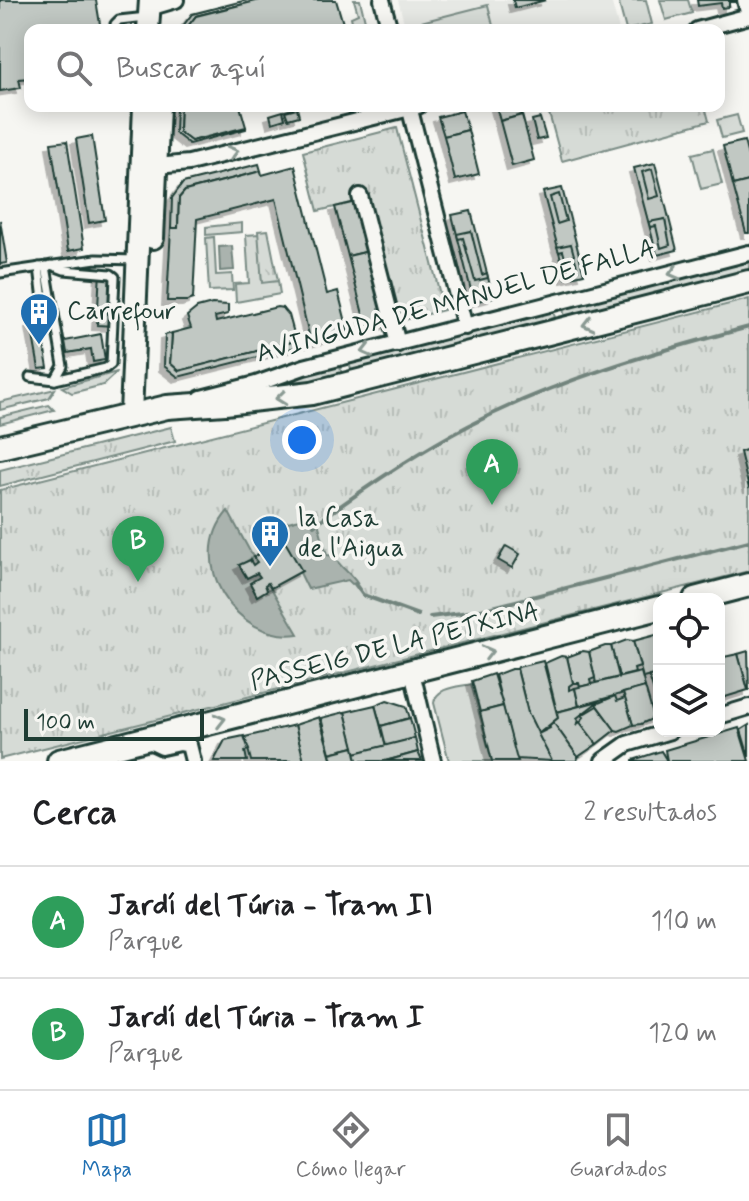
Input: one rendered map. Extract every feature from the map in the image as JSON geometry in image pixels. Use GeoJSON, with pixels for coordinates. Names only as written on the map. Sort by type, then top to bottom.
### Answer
{"type":"FeatureCollection","features":[{"type":"Feature","properties":{"kind":"main road","name":"AVINGUDA DE MANUEL DE FALLA"},"geometry":{"type":"LineString","coordinates":[[0,447],[179,405],[312,393],[748,283]]}},
{"type":"Feature","properties":{"kind":"main road"},"geometry":{"type":"LineString","coordinates":[[718,593],[749,585]]}},
{"type":"Feature","properties":{"kind":"main road","name":"PASSEIG DE LA PETXINA"},"geometry":{"type":"LineString","coordinates":[[59,761],[653,610]]}},
{"type":"Feature","properties":{"kind":"street"},"geometry":{"type":"LineString","coordinates":[[382,0],[388,24]]}},
{"type":"Feature","properties":{"kind":"street"},"geometry":{"type":"LineString","coordinates":[[719,24],[749,16],[745,0]]}},
{"type":"Feature","properties":{"kind":"street"},"geometry":{"type":"LineString","coordinates":[[140,412],[139,261],[144,112]]}},
{"type":"Feature","properties":{"kind":"street"},"geometry":{"type":"LineString","coordinates":[[140,412],[146,396],[159,112]]}},
{"type":"Feature","properties":{"kind":"street"},"geometry":{"type":"LineString","coordinates":[[142,149],[147,160],[157,166],[189,163],[392,112]]}},
{"type":"Feature","properties":{"kind":"street"},"geometry":{"type":"LineString","coordinates":[[413,112],[465,327]]}},
{"type":"Feature","properties":{"kind":"street"},"geometry":{"type":"LineString","coordinates":[[360,196],[398,344]]}},
{"type":"Feature","properties":{"kind":"street","name":"AVINGUDA DE MANUEL DE FALLA"},"geometry":{"type":"LineString","coordinates":[[179,405],[304,367],[749,253]]}},
{"type":"Feature","properties":{"kind":"street"},"geometry":{"type":"LineString","coordinates":[[412,672],[433,761]]}},
{"type":"Feature","properties":{"kind":"street"},"geometry":{"type":"LineString","coordinates":[[725,714],[749,707]]}},
{"type":"Feature","properties":{"kind":"street"},"geometry":{"type":"LineString","coordinates":[[603,761],[627,744],[653,736]]}},
{"type":"Feature","properties":{"kind":"street","name":"PASSEIG DE LA PETXINA"},"geometry":{"type":"LineString","coordinates":[[145,739],[162,747],[180,743],[189,745],[193,761]]}},
{"type":"Feature","properties":{"kind":"lane"},"geometry":{"type":"LineString","coordinates":[[115,24],[119,20],[156,11]]}},
{"type":"Feature","properties":{"kind":"lane"},"geometry":{"type":"LineString","coordinates":[[0,273],[96,259],[139,261]]}},
{"type":"Feature","properties":{"kind":"lane"},"geometry":{"type":"LineString","coordinates":[[36,323],[43,300],[45,266]]}},
{"type":"Feature","properties":{"kind":"lane"},"geometry":{"type":"LineString","coordinates":[[45,266],[63,366],[55,380]]}},
{"type":"Feature","properties":{"kind":"lane"},"geometry":{"type":"LineString","coordinates":[[44,368],[34,378],[55,380],[106,368],[111,364],[115,277],[45,266]]}},
{"type":"Feature","properties":{"kind":"shaded area"},"geometry":{"type":"Polygon","coordinates":[[[398,0],[611,0],[617,24],[404,24],[398,0]]]}},
{"type":"Feature","properties":{"kind":"shaded area"},"geometry":{"type":"Polygon","coordinates":[[[232,246],[234,270],[220,271],[219,247],[232,246]]]}},
{"type":"Feature","properties":{"kind":"shaded area"},"geometry":{"type":"Polygon","coordinates":[[[228,511],[253,557],[240,566],[247,578],[257,573],[260,577],[250,583],[257,596],[271,588],[298,634],[275,633],[255,626],[237,612],[223,595],[214,574],[212,553],[216,531],[228,511]]]}},
{"type":"Feature","properties":{"kind":"shaded area"},"geometry":{"type":"Polygon","coordinates":[[[316,515],[327,555],[334,556],[357,583],[352,584],[348,580],[308,589],[284,540],[272,526],[316,515]]]}},
{"type":"Feature","properties":{"kind":"green space"},"geometry":{"type":"Polygon","coordinates":[[[354,0],[360,0],[366,24],[353,24],[351,17],[358,14],[354,0]]]}},
{"type":"Feature","properties":{"kind":"green space"},"geometry":{"type":"Polygon","coordinates":[[[618,0],[646,0],[652,24],[624,24],[618,0]]]}},
{"type":"Feature","properties":{"kind":"green space"},"geometry":{"type":"Polygon","coordinates":[[[660,0],[688,0],[692,13],[666,20],[660,0]]]}},
{"type":"Feature","properties":{"kind":"green space"},"geometry":{"type":"Polygon","coordinates":[[[488,5],[493,24],[417,24],[488,5]]]}},
{"type":"Feature","properties":{"kind":"green space"},"geometry":{"type":"Polygon","coordinates":[[[549,112],[707,112],[709,121],[562,161],[549,112]]]}},
{"type":"Feature","properties":{"kind":"green space"},"geometry":{"type":"Polygon","coordinates":[[[737,115],[742,133],[722,138],[717,120],[737,115]]]}},
{"type":"Feature","properties":{"kind":"green space"},"geometry":{"type":"Polygon","coordinates":[[[397,128],[444,310],[388,324],[356,202],[318,211],[303,152],[397,128]]]}},
{"type":"Feature","properties":{"kind":"green space"},"geometry":{"type":"Polygon","coordinates":[[[713,149],[722,184],[701,189],[692,154],[713,149]]]}},
{"type":"Feature","properties":{"kind":"green space"},"geometry":{"type":"Polygon","coordinates":[[[242,223],[242,232],[206,235],[206,227],[242,223]]]}},
{"type":"Feature","properties":{"kind":"green space"},"geometry":{"type":"Polygon","coordinates":[[[268,230],[278,281],[262,283],[258,231],[268,230]]]}},
{"type":"Feature","properties":{"kind":"green space"},"geometry":{"type":"Polygon","coordinates":[[[259,234],[262,282],[278,281],[280,294],[236,302],[235,284],[249,283],[246,235],[259,234]]]}},
{"type":"Feature","properties":{"kind":"green space"},"geometry":{"type":"Polygon","coordinates":[[[214,237],[216,275],[232,274],[233,290],[209,291],[206,238],[214,237]]]}},
{"type":"Feature","properties":{"kind":"green space"},"geometry":{"type":"Polygon","coordinates":[[[749,261],[749,272],[565,318],[563,308],[749,261]]]}},
{"type":"Feature","properties":{"kind":"green space"},"geometry":{"type":"Polygon","coordinates":[[[749,299],[749,571],[0,759],[0,490],[749,299]]]}},
{"type":"Feature","properties":{"kind":"green space"},"geometry":{"type":"Polygon","coordinates":[[[553,311],[556,321],[352,373],[349,363],[553,311]]]}},
{"type":"Feature","properties":{"kind":"green space"},"geometry":{"type":"Polygon","coordinates":[[[340,366],[342,376],[311,383],[288,383],[308,374],[340,366]]]}},
{"type":"Feature","properties":{"kind":"green space"},"geometry":{"type":"Polygon","coordinates":[[[117,372],[103,385],[72,393],[62,387],[117,372]]]}},
{"type":"Feature","properties":{"kind":"green space"},"geometry":{"type":"Polygon","coordinates":[[[55,389],[49,398],[0,410],[0,402],[55,389]]]}},
{"type":"Feature","properties":{"kind":"green space"},"geometry":{"type":"Polygon","coordinates":[[[49,405],[54,410],[0,424],[0,417],[49,405]]]}},
{"type":"Feature","properties":{"kind":"green space"},"geometry":{"type":"Polygon","coordinates":[[[171,427],[175,441],[0,486],[0,470],[171,427]]]}},
{"type":"Feature","properties":{"kind":"green space"},"geometry":{"type":"Polygon","coordinates":[[[471,684],[492,761],[449,761],[434,703],[443,691],[471,684]]]}},
{"type":"Feature","properties":{"kind":"building"},"geometry":{"type":"Polygon","coordinates":[[[0,0],[96,0],[100,24],[24,24],[24,79],[19,79],[21,88],[0,91],[0,0]]]}},
{"type":"Feature","properties":{"kind":"building"},"geometry":{"type":"Polygon","coordinates":[[[247,0],[260,0],[196,16],[190,24],[184,24],[192,14],[247,0]]]}},
{"type":"Feature","properties":{"kind":"building"},"geometry":{"type":"Polygon","coordinates":[[[260,0],[336,0],[343,24],[190,24],[196,16],[260,0]]]}},
{"type":"Feature","properties":{"kind":"building"},"geometry":{"type":"Polygon","coordinates":[[[513,0],[546,0],[515,8],[513,0]]]}},
{"type":"Feature","properties":{"kind":"building"},"geometry":{"type":"Polygon","coordinates":[[[697,0],[735,2],[729,2],[729,7],[722,8],[721,3],[698,6],[697,0]]]}},
{"type":"Feature","properties":{"kind":"building"},"geometry":{"type":"Polygon","coordinates":[[[176,112],[180,112],[179,132],[191,141],[246,127],[189,144],[175,133],[176,112]]]}},
{"type":"Feature","properties":{"kind":"building"},"geometry":{"type":"Polygon","coordinates":[[[180,112],[242,112],[246,127],[191,141],[179,132],[180,112]]]}},
{"type":"Feature","properties":{"kind":"building"},"geometry":{"type":"Polygon","coordinates":[[[283,112],[285,119],[272,123],[270,115],[283,112]]]}},
{"type":"Feature","properties":{"kind":"building"},"geometry":{"type":"Polygon","coordinates":[[[285,112],[298,112],[299,116],[288,119],[285,112]]]}},
{"type":"Feature","properties":{"kind":"building"},"geometry":{"type":"Polygon","coordinates":[[[462,112],[468,130],[444,136],[438,117],[462,112]]]}},
{"type":"Feature","properties":{"kind":"building"},"geometry":{"type":"Polygon","coordinates":[[[498,112],[521,112],[522,115],[500,121],[498,112]]]}},
{"type":"Feature","properties":{"kind":"building"},"geometry":{"type":"Polygon","coordinates":[[[522,115],[534,160],[512,166],[500,121],[522,115]]]}},
{"type":"Feature","properties":{"kind":"building"},"geometry":{"type":"Polygon","coordinates":[[[540,118],[546,138],[537,140],[532,120],[540,118]]]}},
{"type":"Feature","properties":{"kind":"building"},"geometry":{"type":"Polygon","coordinates":[[[468,130],[479,174],[455,180],[444,136],[468,130]]]}},
{"type":"Feature","properties":{"kind":"building"},"geometry":{"type":"Polygon","coordinates":[[[92,136],[105,220],[89,223],[76,139],[92,136]]]}},
{"type":"Feature","properties":{"kind":"building"},"geometry":{"type":"Polygon","coordinates":[[[67,141],[84,248],[68,251],[51,143],[67,141]]]}},
{"type":"Feature","properties":{"kind":"building"},"geometry":{"type":"Polygon","coordinates":[[[744,141],[749,160],[749,181],[733,185],[723,146],[744,141]]]}},
{"type":"Feature","properties":{"kind":"building"},"geometry":{"type":"Polygon","coordinates":[[[655,163],[677,250],[657,255],[634,168],[655,163]]]}},
{"type":"Feature","properties":{"kind":"building"},"geometry":{"type":"Polygon","coordinates":[[[259,164],[261,171],[185,191],[179,198],[178,228],[171,228],[172,198],[183,183],[259,164]]]}},
{"type":"Feature","properties":{"kind":"building"},"geometry":{"type":"Polygon","coordinates":[[[295,166],[327,294],[338,291],[349,334],[311,343],[276,199],[197,219],[193,299],[167,301],[171,228],[178,228],[179,198],[185,191],[261,171],[262,175],[295,166]]]}},
{"type":"Feature","properties":{"kind":"building"},"geometry":{"type":"Polygon","coordinates":[[[652,169],[659,196],[649,199],[642,172],[652,169]]]}},
{"type":"Feature","properties":{"kind":"building"},"geometry":{"type":"Polygon","coordinates":[[[749,181],[749,233],[746,233],[733,185],[749,181]]]}},
{"type":"Feature","properties":{"kind":"building"},"geometry":{"type":"Polygon","coordinates":[[[562,188],[584,274],[566,278],[543,192],[562,188]]]}},
{"type":"Feature","properties":{"kind":"building"},"geometry":{"type":"Polygon","coordinates":[[[559,194],[566,221],[557,224],[550,197],[559,194]]]}},
{"type":"Feature","properties":{"kind":"building"},"geometry":{"type":"Polygon","coordinates":[[[356,202],[369,251],[348,256],[335,207],[356,202]]]}},
{"type":"Feature","properties":{"kind":"building"},"geometry":{"type":"Polygon","coordinates":[[[471,211],[493,297],[474,302],[452,215],[471,211]]]}},
{"type":"Feature","properties":{"kind":"building"},"geometry":{"type":"Polygon","coordinates":[[[665,219],[670,245],[661,248],[656,226],[651,227],[649,222],[665,219]]]}},
{"type":"Feature","properties":{"kind":"building"},"geometry":{"type":"Polygon","coordinates":[[[0,220],[7,263],[0,264],[0,220]]]}},
{"type":"Feature","properties":{"kind":"building"},"geometry":{"type":"Polygon","coordinates":[[[471,231],[482,275],[487,273],[488,278],[475,281],[463,238],[458,239],[457,234],[471,231]]]}},
{"type":"Feature","properties":{"kind":"building"},"geometry":{"type":"Polygon","coordinates":[[[571,244],[578,270],[569,272],[563,251],[559,252],[557,247],[571,244]]]}},
{"type":"Feature","properties":{"kind":"building"},"geometry":{"type":"Polygon","coordinates":[[[369,251],[388,324],[367,330],[348,256],[369,251]]]}},
{"type":"Feature","properties":{"kind":"building"},"geometry":{"type":"Polygon","coordinates":[[[100,271],[117,272],[114,326],[97,325],[100,271]]]}},
{"type":"Feature","properties":{"kind":"building"},"geometry":{"type":"Polygon","coordinates":[[[212,304],[228,305],[228,314],[215,317],[216,322],[283,308],[289,315],[296,341],[179,371],[170,363],[172,333],[191,328],[187,316],[197,308],[212,304]]]}},
{"type":"Feature","properties":{"kind":"building","name":"Carrefour"},"geometry":{"type":"Polygon","coordinates":[[[40,322],[48,368],[39,369],[31,324],[40,322]]]}},
{"type":"Feature","properties":{"kind":"building"},"geometry":{"type":"Polygon","coordinates":[[[172,333],[170,363],[179,371],[296,341],[297,347],[178,377],[164,366],[165,335],[172,333]]]}},
{"type":"Feature","properties":{"kind":"building"},"geometry":{"type":"Polygon","coordinates":[[[101,334],[105,360],[93,362],[91,349],[67,353],[65,341],[101,334]]]}},
{"type":"Feature","properties":{"kind":"building"},"geometry":{"type":"Polygon","coordinates":[[[749,449],[749,489],[740,452],[749,449]]]}},
{"type":"Feature","properties":{"kind":"building","name":"la Casa de l'Aigua"},"geometry":{"type":"Polygon","coordinates":[[[284,540],[302,571],[271,588],[268,583],[265,585],[267,590],[257,596],[250,583],[260,577],[257,573],[247,578],[239,565],[250,560],[253,565],[257,562],[253,557],[284,540]]]}},
{"type":"Feature","properties":{"kind":"building"},"geometry":{"type":"Polygon","coordinates":[[[506,546],[520,554],[512,568],[498,560],[506,546]]]}},
{"type":"Feature","properties":{"kind":"building"},"geometry":{"type":"Polygon","coordinates":[[[653,636],[653,676],[643,678],[633,641],[653,636]]]}},
{"type":"Feature","properties":{"kind":"building"},"geometry":{"type":"Polygon","coordinates":[[[633,641],[640,667],[634,669],[635,673],[619,677],[611,646],[633,641]]]}},
{"type":"Feature","properties":{"kind":"building"},"geometry":{"type":"Polygon","coordinates":[[[611,646],[619,677],[596,683],[589,652],[611,646]]]}},
{"type":"Feature","properties":{"kind":"building"},"geometry":{"type":"Polygon","coordinates":[[[748,651],[749,690],[738,654],[748,651]]]}},
{"type":"Feature","properties":{"kind":"building"},"geometry":{"type":"Polygon","coordinates":[[[589,652],[595,678],[590,680],[591,684],[580,687],[579,683],[573,683],[567,657],[589,652]]]}},
{"type":"Feature","properties":{"kind":"building"},"geometry":{"type":"Polygon","coordinates":[[[738,654],[748,690],[725,697],[725,657],[738,654]]]}},
{"type":"Feature","properties":{"kind":"building"},"geometry":{"type":"Polygon","coordinates":[[[561,656],[567,657],[573,683],[569,690],[575,688],[579,706],[557,712],[545,663],[561,656]]]}},
{"type":"Feature","properties":{"kind":"building"},"geometry":{"type":"Polygon","coordinates":[[[543,661],[558,718],[538,734],[528,713],[517,669],[543,661]]]}},
{"type":"Feature","properties":{"kind":"building"},"geometry":{"type":"Polygon","coordinates":[[[517,669],[528,713],[552,761],[516,759],[495,675],[517,669]]]}},
{"type":"Feature","properties":{"kind":"building"},"geometry":{"type":"Polygon","coordinates":[[[641,672],[645,687],[579,706],[575,688],[641,672]]]}},
{"type":"Feature","properties":{"kind":"building"},"geometry":{"type":"Polygon","coordinates":[[[493,674],[503,706],[480,712],[472,681],[493,674]]]}},
{"type":"Feature","properties":{"kind":"building"},"geometry":{"type":"Polygon","coordinates":[[[645,687],[653,718],[633,725],[623,693],[645,687]]]}},
{"type":"Feature","properties":{"kind":"building"},"geometry":{"type":"Polygon","coordinates":[[[615,696],[617,701],[625,698],[633,725],[619,731],[596,704],[615,696]]]}},
{"type":"Feature","properties":{"kind":"building"},"geometry":{"type":"Polygon","coordinates":[[[387,700],[406,706],[410,718],[381,726],[375,705],[387,700]]]}},
{"type":"Feature","properties":{"kind":"building"},"geometry":{"type":"Polygon","coordinates":[[[599,701],[577,718],[579,721],[576,725],[580,722],[597,744],[578,757],[553,722],[558,718],[557,712],[599,701]]]}},
{"type":"Feature","properties":{"kind":"building"},"geometry":{"type":"Polygon","coordinates":[[[375,705],[386,746],[355,753],[345,712],[375,705]]]}},
{"type":"Feature","properties":{"kind":"building"},"geometry":{"type":"Polygon","coordinates":[[[503,706],[518,761],[492,761],[480,712],[503,706]]]}},
{"type":"Feature","properties":{"kind":"building"},"geometry":{"type":"Polygon","coordinates":[[[597,706],[615,730],[597,744],[580,722],[584,717],[582,715],[597,706]]]}},
{"type":"Feature","properties":{"kind":"building"},"geometry":{"type":"Polygon","coordinates":[[[345,712],[354,747],[330,753],[321,718],[345,712]]]}},
{"type":"Feature","properties":{"kind":"building"},"geometry":{"type":"Polygon","coordinates":[[[319,717],[332,761],[304,761],[295,725],[319,717]]]}},
{"type":"Feature","properties":{"kind":"building"},"geometry":{"type":"Polygon","coordinates":[[[410,718],[415,738],[386,746],[381,726],[410,718]]]}},
{"type":"Feature","properties":{"kind":"building"},"geometry":{"type":"Polygon","coordinates":[[[553,722],[578,757],[577,761],[552,761],[538,734],[550,728],[553,722]]]}},
{"type":"Feature","properties":{"kind":"building"},"geometry":{"type":"Polygon","coordinates":[[[295,725],[304,761],[251,761],[245,737],[295,725]]]}},
{"type":"Feature","properties":{"kind":"building"},"geometry":{"type":"Polygon","coordinates":[[[749,725],[749,757],[741,730],[749,725]]]}},
{"type":"Feature","properties":{"kind":"building"},"geometry":{"type":"Polygon","coordinates":[[[739,728],[749,761],[667,761],[665,750],[709,737],[725,737],[725,732],[739,728]]]}},
{"type":"Feature","properties":{"kind":"building"},"geometry":{"type":"Polygon","coordinates":[[[244,736],[249,750],[245,751],[247,761],[214,761],[225,740],[244,736]]]}},
{"type":"Feature","properties":{"kind":"building"},"geometry":{"type":"Polygon","coordinates":[[[415,738],[418,752],[385,761],[357,761],[355,753],[415,738]]]}},
{"type":"Feature","properties":{"kind":"building"},"geometry":{"type":"Polygon","coordinates":[[[354,747],[357,761],[332,761],[330,753],[354,747]]]}},
{"type":"Feature","properties":{"kind":"building"},"geometry":{"type":"Polygon","coordinates":[[[661,751],[667,761],[633,761],[633,760],[661,751]]]}},
{"type":"Feature","properties":{"kind":"building"},"geometry":{"type":"Polygon","coordinates":[[[418,752],[422,761],[385,761],[393,759],[418,752]]]}},
{"type":"Feature","properties":{"kind":"waterway"},"geometry":{"type":"LineString","coordinates":[[314,525],[408,460],[501,410],[606,369],[749,327]]}},
{"type":"Feature","properties":{"kind":"waterway"},"geometry":{"type":"LineString","coordinates":[[430,617],[477,611],[749,541]]}},
{"type":"Feature","properties":{"kind":"waterway"},"geometry":{"type":"LineString","coordinates":[[355,584],[363,595],[418,615]]}},
{"type":"Feature","properties":{"kind":"place","name":"Carrefour"},"geometry":{"type":"Point","coordinates":[39,346]}},
{"type":"Feature","properties":{"kind":"place","name":"Jardí del Túria - Tram II"},"geometry":{"type":"Point","coordinates":[492,505]}},
{"type":"Feature","properties":{"kind":"place","name":"la Casa de l'Aigua"},"geometry":{"type":"Point","coordinates":[270,568]}},
{"type":"Feature","properties":{"kind":"place","name":"Jardí del Túria - Tram I"},"geometry":{"type":"Point","coordinates":[138,582]}}]}
